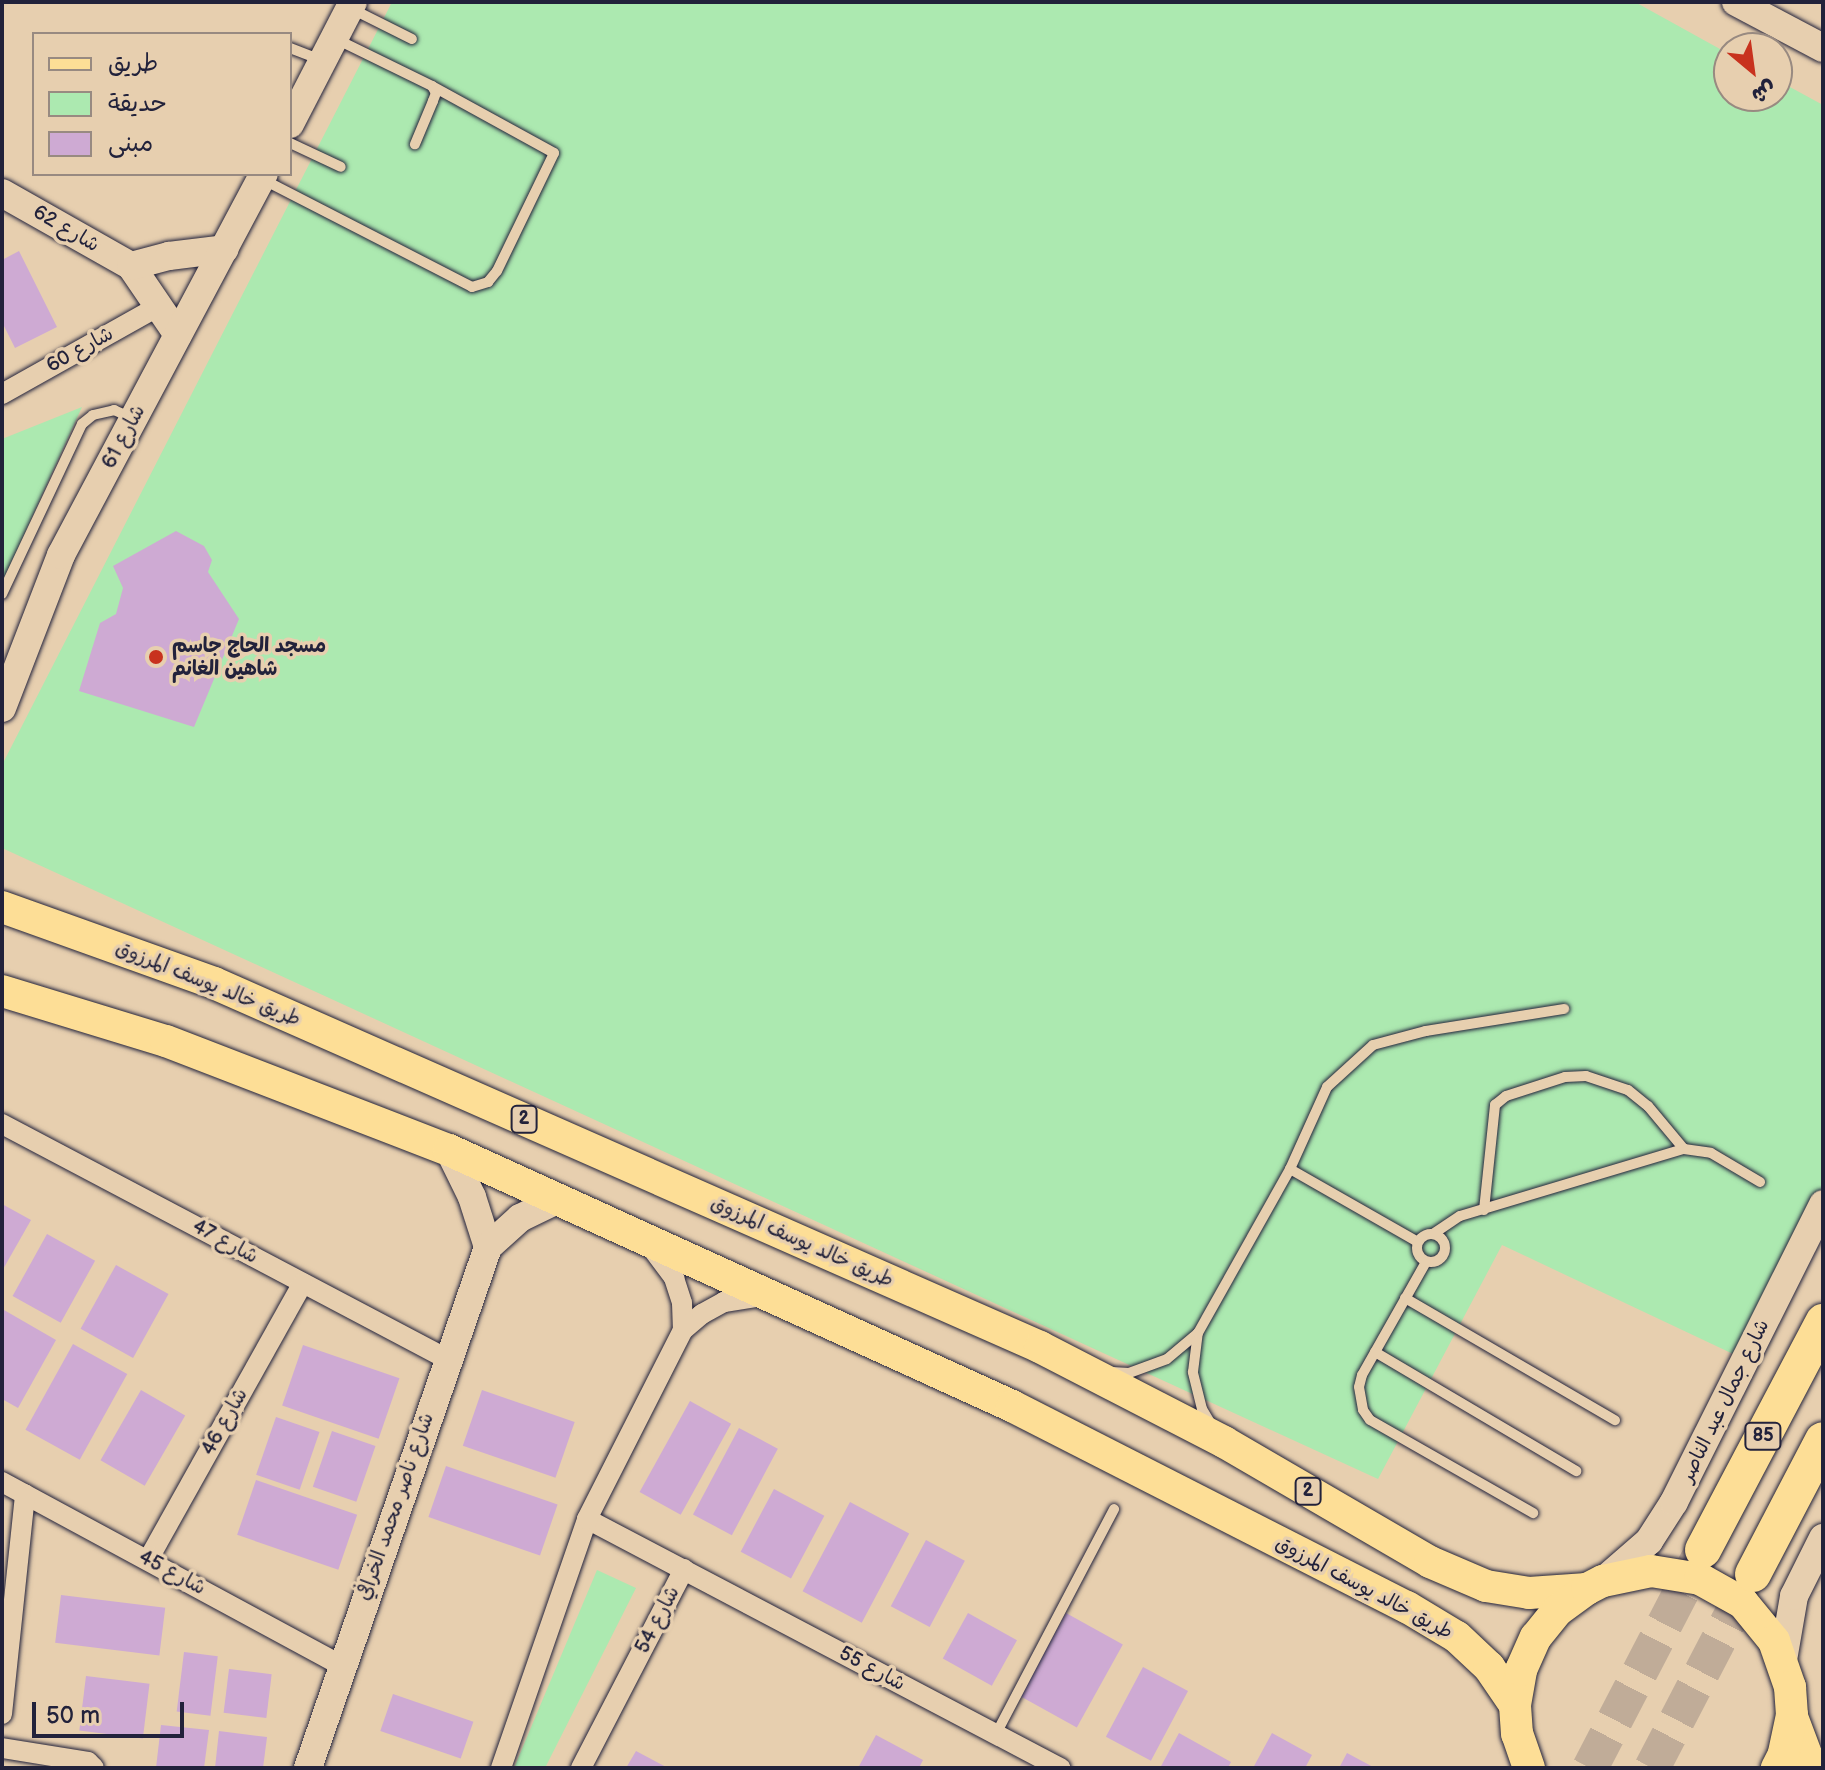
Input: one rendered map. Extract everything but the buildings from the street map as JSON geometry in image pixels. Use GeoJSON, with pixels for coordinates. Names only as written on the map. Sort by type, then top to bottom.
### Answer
{"type":"FeatureCollection","features":[{"type":"Feature","properties":{"kind":"highway","name":"85"},"geometry":{"type":"LineString","coordinates":[[1703,1550],[1823,1322]]}},
{"type":"Feature","properties":{"kind":"highway"},"geometry":{"type":"LineString","coordinates":[[1753,1574],[1823,1440]]}},
{"type":"Feature","properties":{"kind":"main road","name":"طريق خالد يوسف المرزوق"},"geometry":{"type":"LineString","coordinates":[[2,907],[214,983],[1089,1372],[1224,1442],[1430,1562],[1486,1586],[1529,1593],[1595,1585]]}},
{"type":"Feature","properties":{"kind":"main road","name":"طريق خالد يوسف المرزوق"},"geometry":{"type":"LineString","coordinates":[[2,991],[166,1041],[449,1150],[1012,1406],[1407,1607],[1467,1647],[1489,1667],[1516,1719],[1529,1768]]}},
{"type":"Feature","properties":{"kind":"main road","name":"2"},"geometry":{"type":"LineString","coordinates":[[1516,1719],[1521,1670],[1536,1637],[1558,1610],[1595,1585],[1651,1571],[1700,1579],[1743,1603],[1774,1641],[1790,1687],[1792,1715],[1807,1757],[1816,1768]]}},
{"type":"Feature","properties":{"kind":"main road","name":"2"},"geometry":{"type":"LineString","coordinates":[[1777,1768],[1784,1754],[1792,1715]]}},
{"type":"Feature","properties":{"kind":"street"},"geometry":{"type":"LineString","coordinates":[[1736,2],[1823,48]]}},
{"type":"Feature","properties":{"kind":"street"},"geometry":{"type":"LineString","coordinates":[[292,120],[352,5]]}},
{"type":"Feature","properties":{"kind":"street","name":"شارع 61"},"geometry":{"type":"LineString","coordinates":[[2,708],[46,588],[263,176]]}},
{"type":"Feature","properties":{"kind":"street","name":"شارع 62"},"geometry":{"type":"LineString","coordinates":[[2,193],[131,266],[178,335]]}},
{"type":"Feature","properties":{"kind":"street"},"geometry":{"type":"LineString","coordinates":[[131,266],[169,256],[225,249]]}},
{"type":"Feature","properties":{"kind":"street","name":"شارع 60"},"geometry":{"type":"LineString","coordinates":[[2,394],[159,306]]}},
{"type":"Feature","properties":{"kind":"street","name":"شارع 47"},"geometry":{"type":"LineString","coordinates":[[2,1124],[447,1359]]}},
{"type":"Feature","properties":{"kind":"street"},"geometry":{"type":"LineString","coordinates":[[449,1150],[472,1197],[488,1247]]}},
{"type":"Feature","properties":{"kind":"street","name":"شارع ناصر محمد الخرافي"},"geometry":{"type":"LineString","coordinates":[[315,1766],[341,1665],[488,1247],[520,1218],[559,1199]]}},
{"type":"Feature","properties":{"kind":"street","name":"شارع جمال عبد الناصر"},"geometry":{"type":"LineString","coordinates":[[1595,1585],[1649,1541],[1674,1502],[1823,1204]]}},
{"type":"Feature","properties":{"kind":"street"},"geometry":{"type":"LineString","coordinates":[[640,1237],[660,1255],[674,1278],[682,1303],[683,1330]]}},
{"type":"Feature","properties":{"kind":"street","name":"شارع 46"},"geometry":{"type":"LineString","coordinates":[[148,1560],[303,1283]]}},
{"type":"Feature","properties":{"kind":"street"},"geometry":{"type":"LineString","coordinates":[[501,1768],[587,1519],[683,1330],[702,1314],[724,1302],[749,1296],[774,1296]]}},
{"type":"Feature","properties":{"kind":"street","name":"شارع 45"},"geometry":{"type":"LineString","coordinates":[[2,1482],[341,1665]]}},
{"type":"Feature","properties":{"kind":"street"},"geometry":{"type":"LineString","coordinates":[[3,1704],[25,1494]]}},
{"type":"Feature","properties":{"kind":"street","name":"شارع 54"},"geometry":{"type":"LineString","coordinates":[[581,1768],[684,1569],[587,1519]]}},
{"type":"Feature","properties":{"kind":"street"},"geometry":{"type":"LineString","coordinates":[[1783,1660],[1794,1596],[1823,1538]]}},
{"type":"Feature","properties":{"kind":"street","name":"شارع 55"},"geometry":{"type":"LineString","coordinates":[[684,1569],[1060,1768]]}},
{"type":"Feature","properties":{"kind":"street"},"geometry":{"type":"LineString","coordinates":[[1516,1719],[1517,1768]]}},
{"type":"Feature","properties":{"kind":"street"},"geometry":{"type":"LineString","coordinates":[[2,1748],[88,1762],[94,1768]]}},
{"type":"Feature","properties":{"kind":"lane"},"geometry":{"type":"LineString","coordinates":[[352,5],[412,39]]}},
{"type":"Feature","properties":{"kind":"lane"},"geometry":{"type":"LineString","coordinates":[[263,176],[472,287],[488,282],[504,258],[554,153],[432,86],[328,50],[292,48]]}},
{"type":"Feature","properties":{"kind":"lane"},"geometry":{"type":"LineString","coordinates":[[415,144],[436,93],[432,86]]}},
{"type":"Feature","properties":{"kind":"lane"},"geometry":{"type":"LineString","coordinates":[[292,144],[341,167]]}},
{"type":"Feature","properties":{"kind":"lane"},"geometry":{"type":"LineString","coordinates":[[2,594],[82,424],[93,415],[114,410],[133,418]]}},
{"type":"Feature","properties":{"kind":"lane"},"geometry":{"type":"LineString","coordinates":[[1089,1372],[1129,1373],[1167,1359],[1198,1333],[1290,1169],[1327,1087],[1373,1045],[1426,1031],[1564,1009]]}},
{"type":"Feature","properties":{"kind":"lane"},"geometry":{"type":"LineString","coordinates":[[1484,1210],[1495,1105],[1506,1096],[1565,1077],[1586,1076],[1628,1090],[1642,1101],[1684,1149]]}},
{"type":"Feature","properties":{"kind":"lane"},"geometry":{"type":"LineString","coordinates":[[1418,1242],[1453,1219],[1684,1149],[1711,1153],[1760,1182]]}},
{"type":"Feature","properties":{"kind":"lane"},"geometry":{"type":"LineString","coordinates":[[1290,1169],[1418,1242]]}},
{"type":"Feature","properties":{"kind":"lane"},"geometry":{"type":"LineString","coordinates":[[1426,1262],[1437,1261],[1445,1252],[1443,1241],[1433,1234]]}},
{"type":"Feature","properties":{"kind":"lane"},"geometry":{"type":"LineString","coordinates":[[1418,1242],[1418,1253],[1426,1262]]}},
{"type":"Feature","properties":{"kind":"lane"},"geometry":{"type":"LineString","coordinates":[[1426,1262],[1375,1352],[1359,1387],[1363,1410],[1370,1420],[1533,1513]]}},
{"type":"Feature","properties":{"kind":"lane"},"geometry":{"type":"LineString","coordinates":[[1405,1298],[1615,1420]]}},
{"type":"Feature","properties":{"kind":"lane"},"geometry":{"type":"LineString","coordinates":[[1198,1333],[1193,1372],[1202,1409],[1224,1442]]}},
{"type":"Feature","properties":{"kind":"lane"},"geometry":{"type":"LineString","coordinates":[[1375,1352],[1576,1471]]}},
{"type":"Feature","properties":{"kind":"lane"},"geometry":{"type":"LineString","coordinates":[[996,1734],[1114,1509]]}},
{"type":"Feature","properties":{"kind":"green space"},"geometry":{"type":"Polygon","coordinates":[[[392,2],[1635,2],[1713,45],[1713,112],[1793,112],[1793,89],[1823,105],[1823,1222],[1748,1361],[1502,1245],[1378,1479],[2,848],[2,765],[392,2]]]}},
{"type":"Feature","properties":{"kind":"green space"},"geometry":{"type":"Polygon","coordinates":[[[82,407],[2,583],[2,439],[82,407]]]}},
{"type":"Feature","properties":{"kind":"green space"},"geometry":{"type":"Polygon","coordinates":[[[597,1570],[636,1588],[545,1768],[514,1768],[597,1570]]]}},
{"type":"Feature","properties":{"kind":"tunnel"},"geometry":{"type":"LineString","coordinates":[[1590,1768],[1703,1550]]}},
{"type":"Feature","properties":{"kind":"tunnel"},"geometry":{"type":"LineString","coordinates":[[1652,1768],[1753,1574]]}},
{"type":"Feature","properties":{"kind":"place","name":"مسجد الحاج جاسم شاهين الغانم"},"geometry":{"type":"Point","coordinates":[156,657]}}]}
